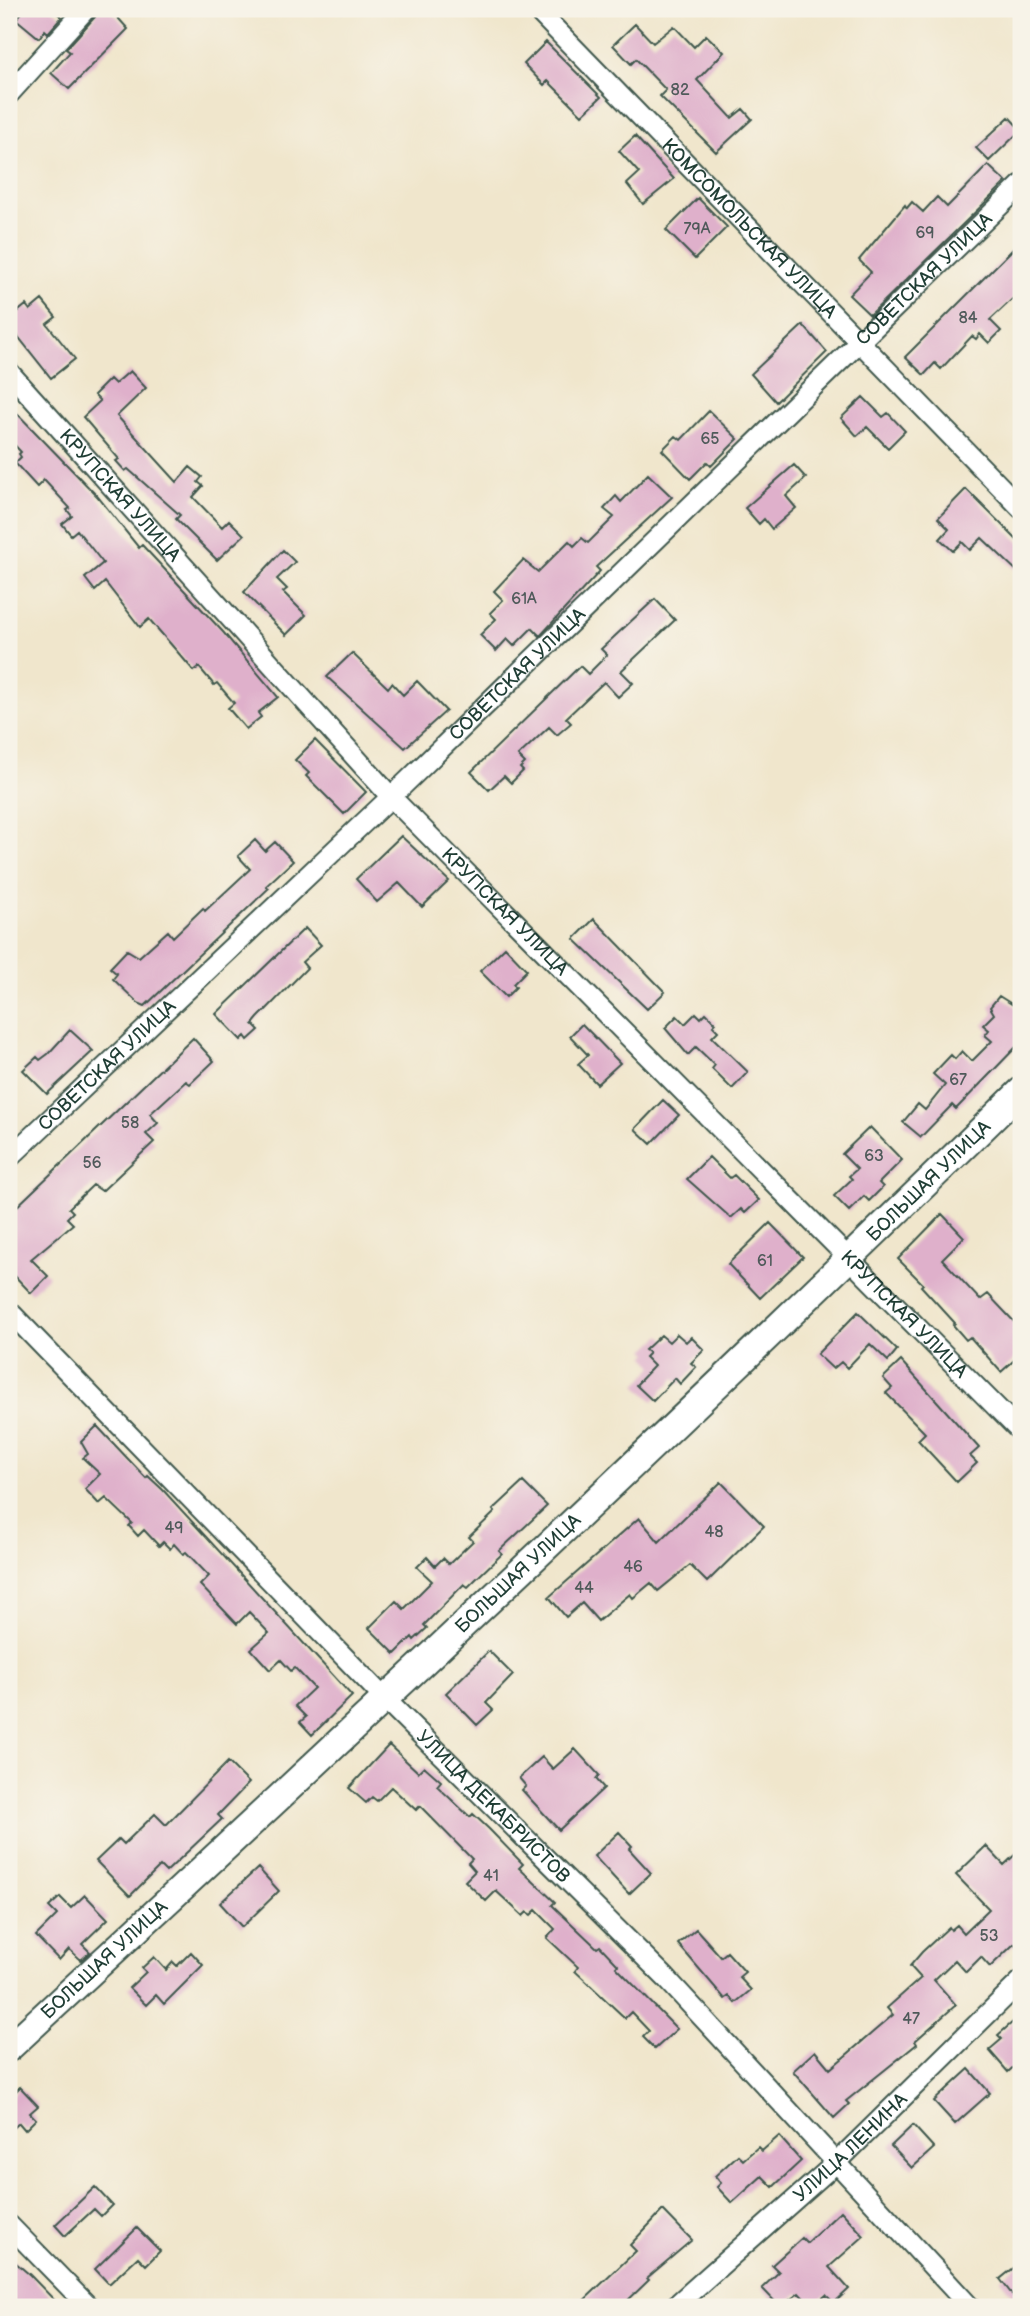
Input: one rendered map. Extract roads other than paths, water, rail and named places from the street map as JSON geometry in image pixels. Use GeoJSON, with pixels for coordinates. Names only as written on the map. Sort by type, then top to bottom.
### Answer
{"type":"FeatureCollection","features":[{"type":"Feature","properties":{"kind":"street"},"geometry":{"type":"LineString","coordinates":[[9,94],[86,9]]}},
{"type":"Feature","properties":{"kind":"street","name":"КОМСОМОЛЬСКАЯ УЛИЦА"},"geometry":{"type":"LineString","coordinates":[[536,9],[1021,508]]}},
{"type":"Feature","properties":{"kind":"street","name":"СОВЕТСКАЯ УЛИЦА"},"geometry":{"type":"LineString","coordinates":[[9,1158],[391,797],[1021,185]]}},
{"type":"Feature","properties":{"kind":"street","name":"КРУПСКАЯ УЛИЦА"},"geometry":{"type":"LineString","coordinates":[[9,372],[391,797],[1021,1432]]}},
{"type":"Feature","properties":{"kind":"street","name":"БОЛЬШАЯ УЛИЦА"},"geometry":{"type":"LineString","coordinates":[[9,2048],[386,1699],[850,1258],[1021,1091]]}},
{"type":"Feature","properties":{"kind":"street","name":"УЛИЦА ДЕКАБРИСТОВ"},"geometry":{"type":"LineString","coordinates":[[9,1311],[386,1699],[666,1978],[970,2307]]}},
{"type":"Feature","properties":{"kind":"street","name":"УЛИЦА ЛЕНИНА"},"geometry":{"type":"LineString","coordinates":[[674,2307],[836,2163],[1021,1981]]}},
{"type":"Feature","properties":{"kind":"street"},"geometry":{"type":"LineString","coordinates":[[9,2225],[89,2307]]}}]}
